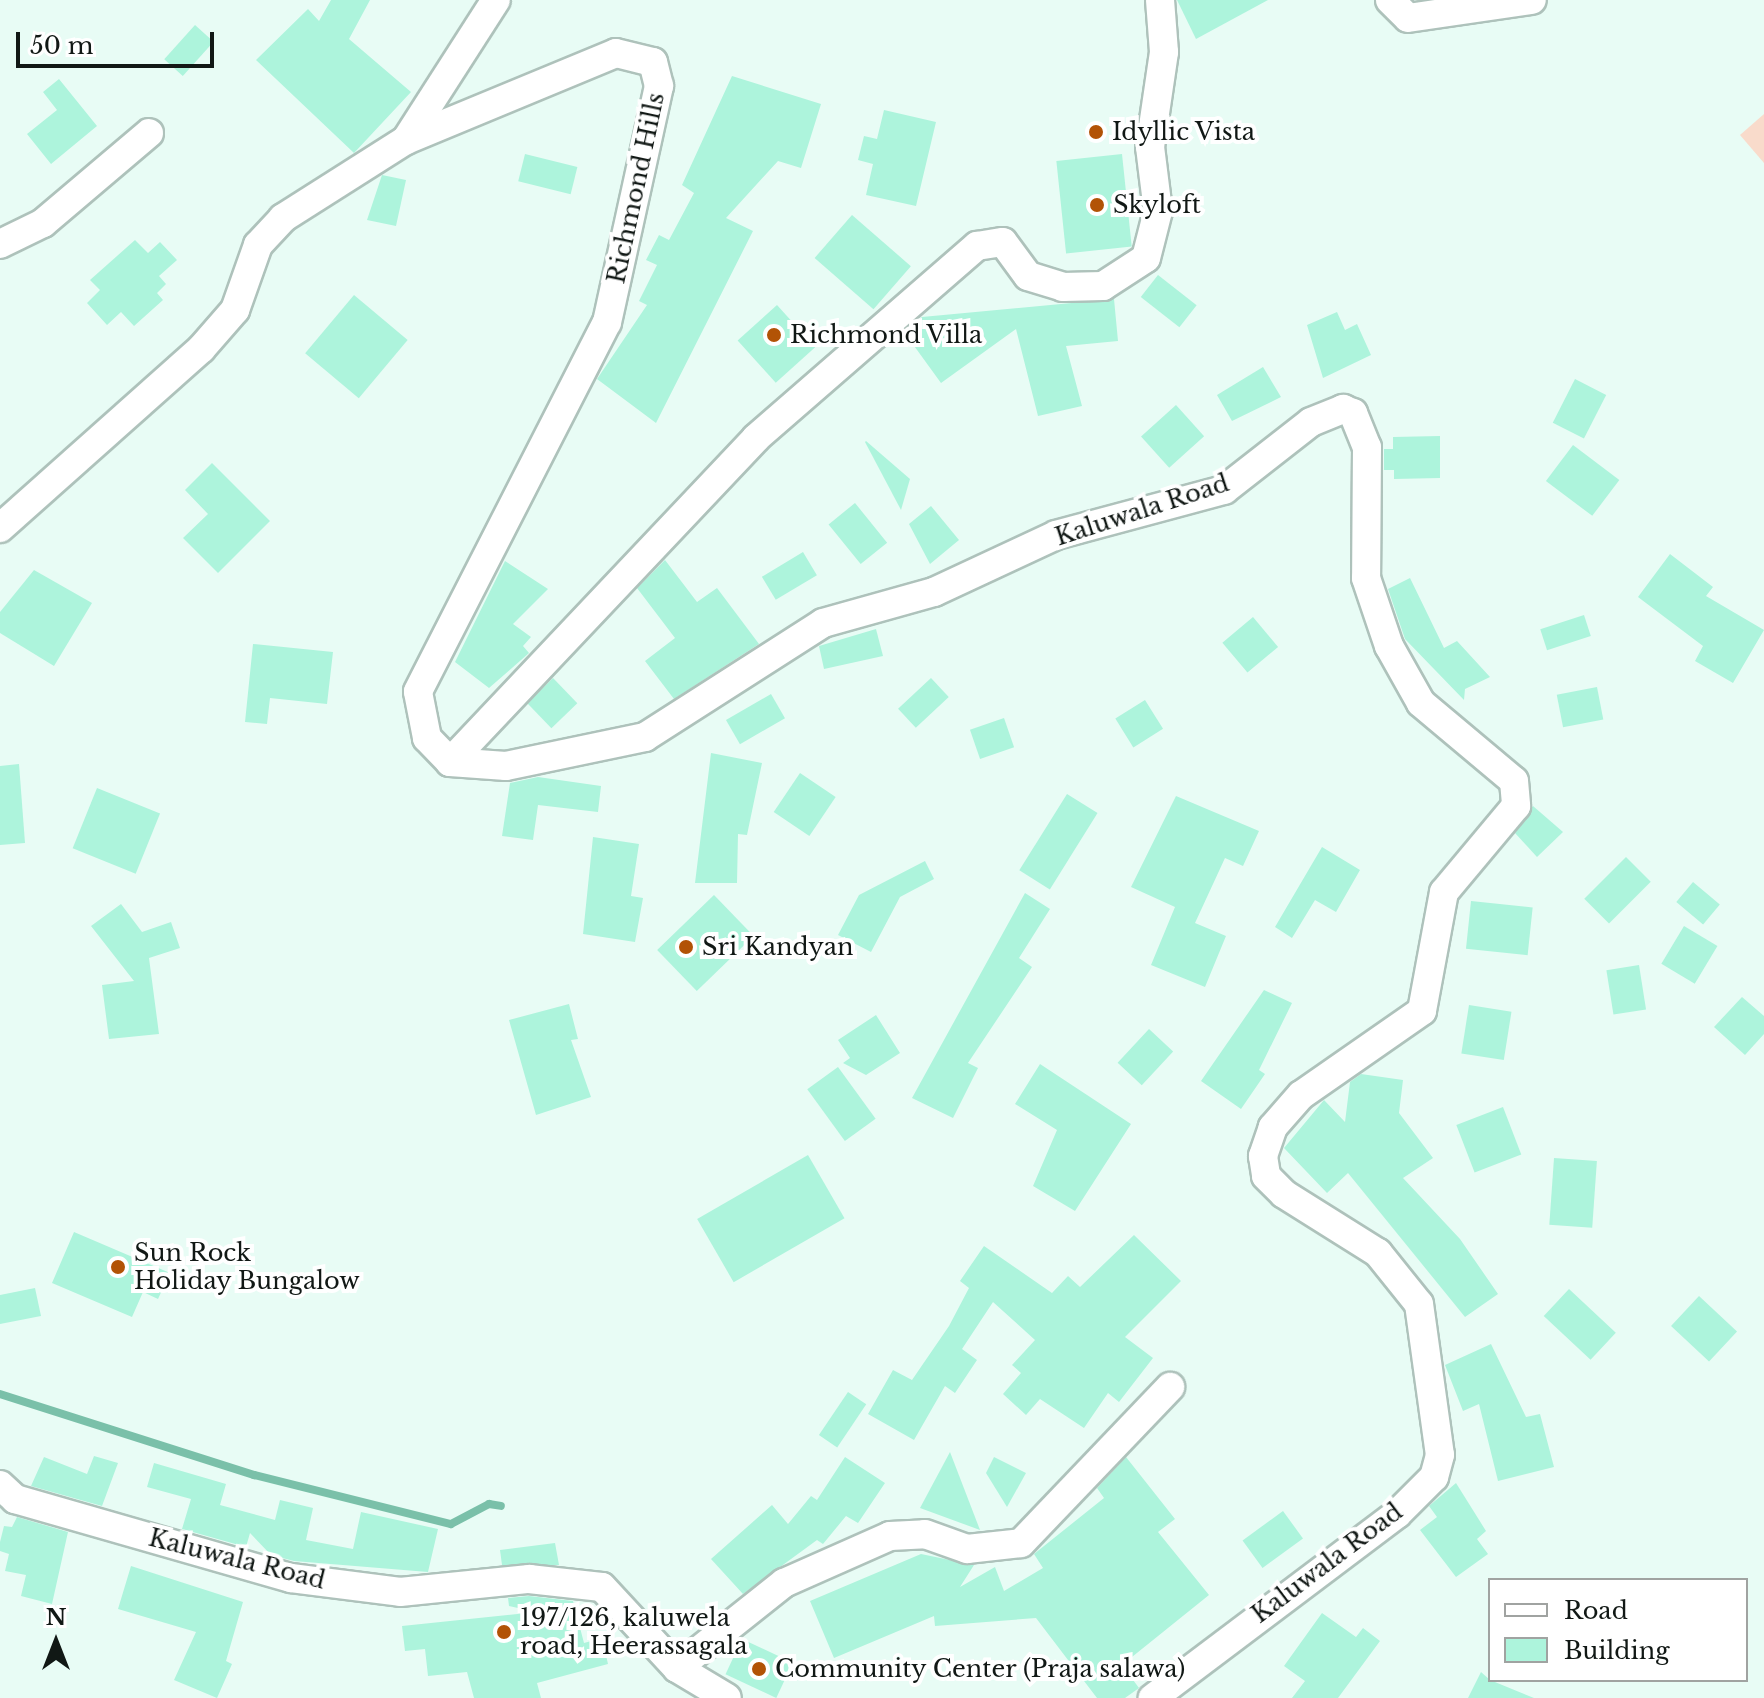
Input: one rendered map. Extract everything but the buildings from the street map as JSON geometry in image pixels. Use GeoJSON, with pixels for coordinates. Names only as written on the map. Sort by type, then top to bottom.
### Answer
{"type":"FeatureCollection","features":[{"type":"Feature","properties":{"kind":"street"},"geometry":{"type":"LineString","coordinates":[[406,140],[496,0]]}},
{"type":"Feature","properties":{"kind":"street"},"geometry":{"type":"LineString","coordinates":[[450,762],[756,438],[977,246],[1003,242],[1028,276],[1063,287],[1103,286],[1146,258],[1158,211],[1150,147],[1164,52],[1160,0]]}},
{"type":"Feature","properties":{"kind":"street"},"geometry":{"type":"LineString","coordinates":[[1390,0],[1408,18],[1532,0]]}},
{"type":"Feature","properties":{"kind":"street","name":"Richmond Hills"},"geometry":{"type":"LineString","coordinates":[[0,528],[201,349],[235,310],[258,245],[283,218],[406,140],[590,59],[637,55],[659,75],[607,322],[418,692],[427,738],[450,762]]}},
{"type":"Feature","properties":{"kind":"street"},"geometry":{"type":"LineString","coordinates":[[0,244],[43,223],[149,133]]}},
{"type":"Feature","properties":{"kind":"street","name":"Kaluwala Road"},"geometry":{"type":"LineString","coordinates":[[450,762],[506,766],[645,737],[684,718],[823,623],[934,592],[1056,535],[1224,490],[1311,422],[1343,409],[1353,413],[1367,447],[1366,578],[1389,646],[1421,703],[1514,781],[1516,806],[1444,892],[1422,1011],[1301,1095],[1273,1127],[1263,1156],[1266,1176],[1284,1194],[1378,1253],[1419,1304],[1440,1455],[1434,1477],[1397,1514],[1153,1698]]}},
{"type":"Feature","properties":{"kind":"street"},"geometry":{"type":"LineString","coordinates":[[677,1668],[784,1583],[890,1536],[925,1534],[967,1549],[1021,1543],[1170,1387]]}},
{"type":"Feature","properties":{"kind":"street","name":"Kaluwala Road"},"geometry":{"type":"LineString","coordinates":[[0,1485],[15,1499],[291,1578],[400,1592],[529,1579],[602,1587],[677,1668],[727,1698]]}},
{"type":"Feature","properties":{"kind":"shaded area"},"geometry":{"type":"Polygon","coordinates":[[[1764,114],[1764,163],[1740,135],[1764,114]]]}},
{"type":"Feature","properties":{"kind":"waterway"},"geometry":{"type":"LineString","coordinates":[[0,1394],[254,1475],[451,1524],[489,1504],[501,1506]]}},
{"type":"Feature","properties":{"kind":"place","name":"Idyllic Vista"},"geometry":{"type":"Point","coordinates":[1096,132]}},
{"type":"Feature","properties":{"kind":"place","name":"Skyloft"},"geometry":{"type":"Point","coordinates":[1097,205]}},
{"type":"Feature","properties":{"kind":"place","name":"Richmond Villa"},"geometry":{"type":"Point","coordinates":[774,335]}},
{"type":"Feature","properties":{"kind":"place","name":"Sri Kandyan"},"geometry":{"type":"Point","coordinates":[686,947]}},
{"type":"Feature","properties":{"kind":"place","name":"Sun Rock Holiday Bungalow"},"geometry":{"type":"Point","coordinates":[118,1267]}},
{"type":"Feature","properties":{"kind":"place","name":"197/126, kaluwela road, Heerassagala"},"geometry":{"type":"Point","coordinates":[504,1632]}},
{"type":"Feature","properties":{"kind":"place","name":"Community Center (Praja salawa)"},"geometry":{"type":"Point","coordinates":[759,1669]}}]}
